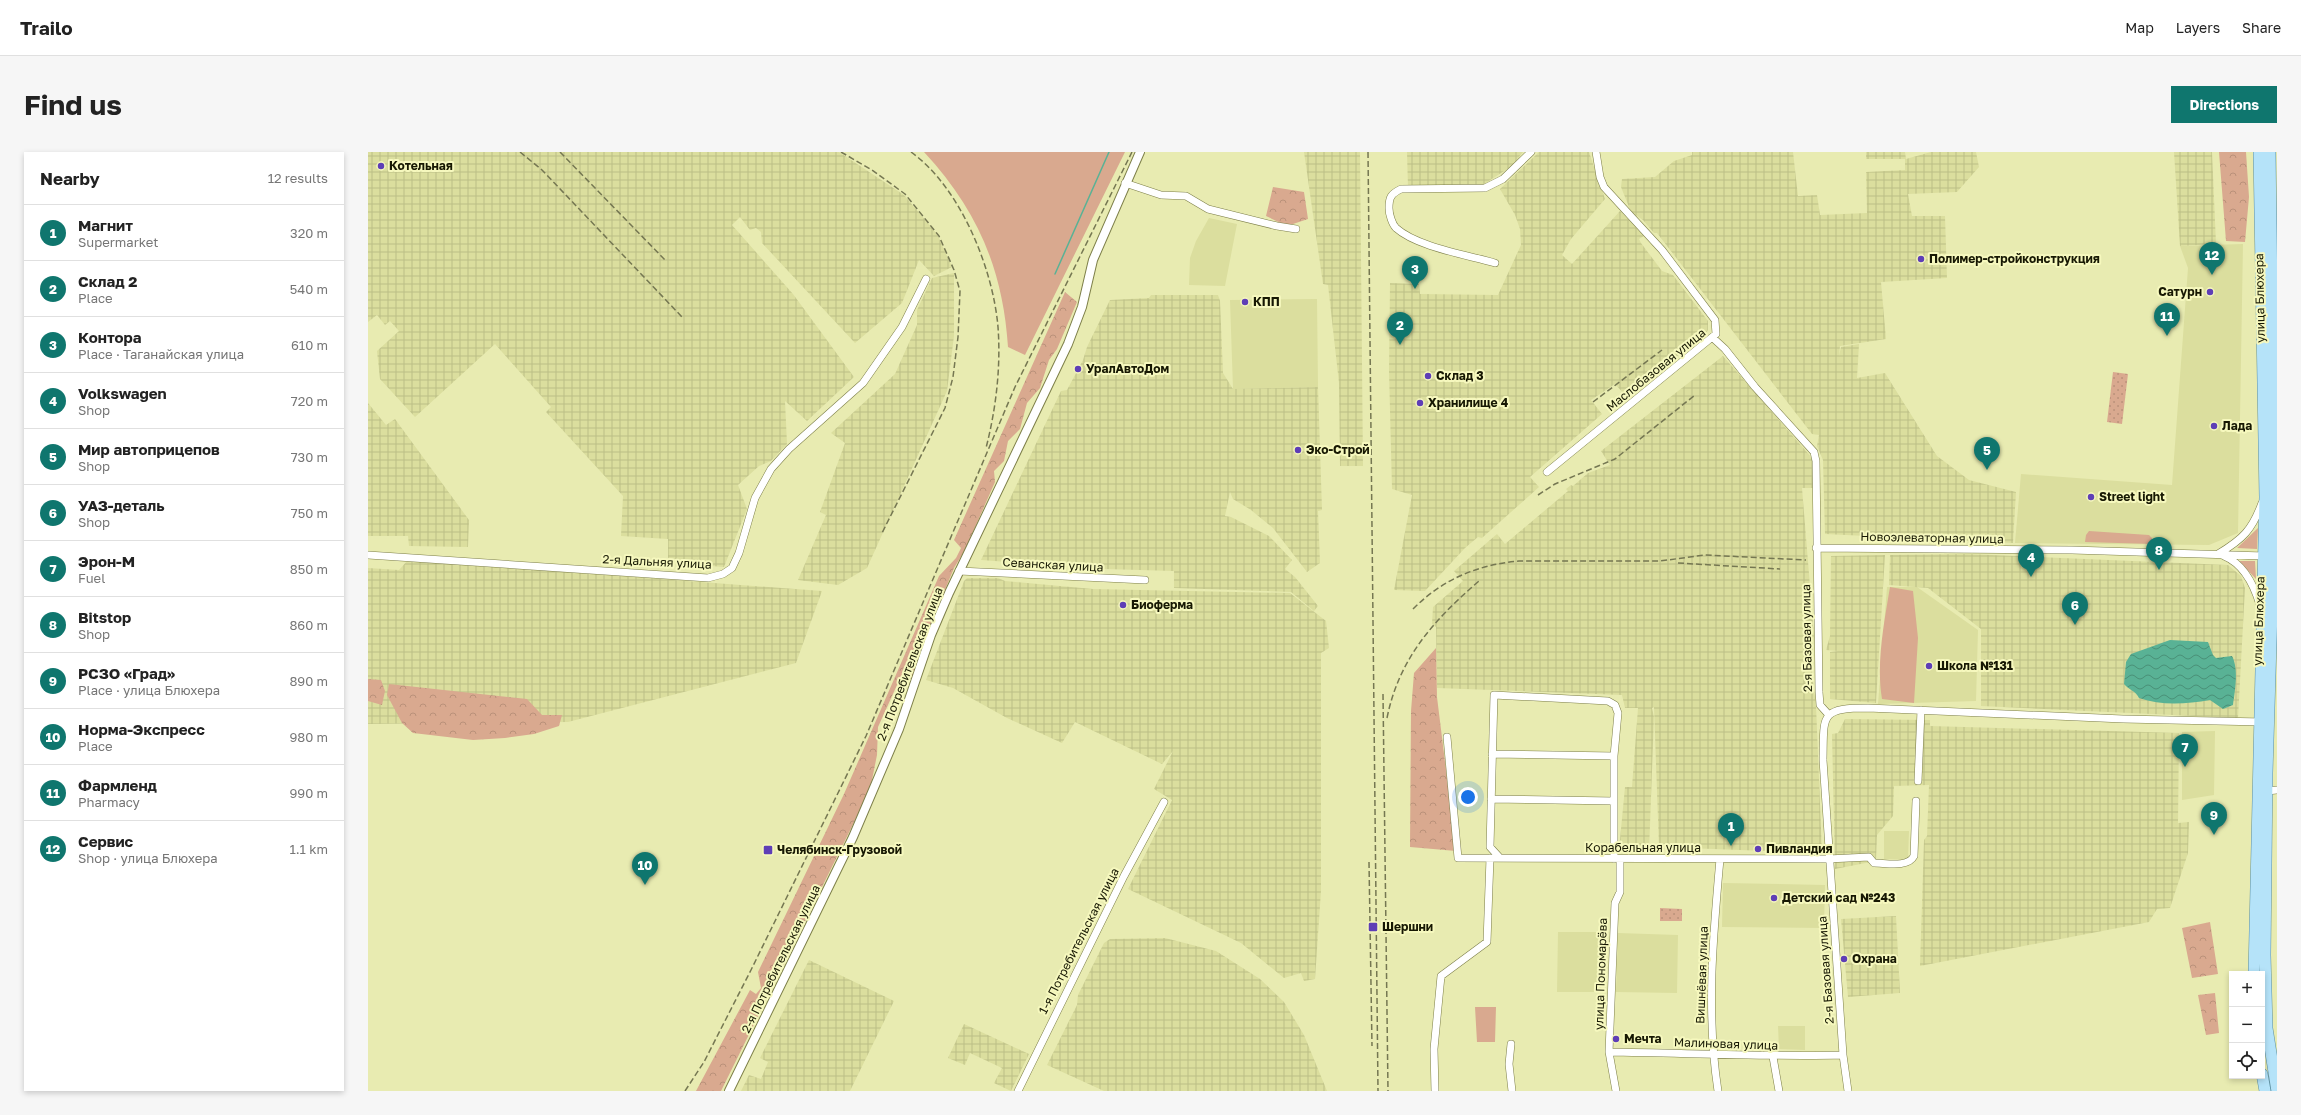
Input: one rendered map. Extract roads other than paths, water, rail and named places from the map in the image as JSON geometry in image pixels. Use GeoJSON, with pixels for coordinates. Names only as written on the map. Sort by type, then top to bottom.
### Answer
{"type":"FeatureCollection","features":[{"type":"Feature","properties":{"kind":"main road","name":"улица Блюхера"},"geometry":{"type":"LineString","coordinates":[[2259,152],[2265,497],[2263,616],[2264,722],[2267,791],[2266,989],[2267,1028],[2277,1091]]}},
{"type":"Feature","properties":{"kind":"main road","name":"улица Блюхера"},"geometry":{"type":"LineString","coordinates":[[2264,722],[2275,512],[2270,152]]}},
{"type":"Feature","properties":{"kind":"main road","name":"улица Блюхера"},"geometry":{"type":"LineString","coordinates":[[2254,971],[2267,791]]}},
{"type":"Feature","properties":{"kind":"main road"},"geometry":{"type":"LineString","coordinates":[[2263,1079],[2265,1091]]}},
{"type":"Feature","properties":{"kind":"street","name":"2-я Потребительская улица"},"geometry":{"type":"LineString","coordinates":[[729,1091],[785,980],[875,789],[899,729],[931,635],[959,571],[1068,344],[1082,308],[1093,260],[1125,183],[1140,152]]}},
{"type":"Feature","properties":{"kind":"street"},"geometry":{"type":"LineString","coordinates":[[1495,263],[1414,240],[1395,227],[1389,212],[1389,200],[1392,193],[1401,189],[1485,188],[1503,179],[1531,152]]}},
{"type":"Feature","properties":{"kind":"street","name":"Маслобазовая улица"},"geometry":{"type":"LineString","coordinates":[[1547,472],[1713,338],[1716,334],[1715,320],[1662,250],[1604,187],[1600,177],[1596,152]]}},
{"type":"Feature","properties":{"kind":"street"},"geometry":{"type":"LineString","coordinates":[[1125,183],[1161,195],[1186,196],[1208,209],[1277,226],[1296,229]]}},
{"type":"Feature","properties":{"kind":"street","name":"2-я Дальняя улица"},"geometry":{"type":"LineString","coordinates":[[368,555],[708,578],[723,574],[732,568],[739,553],[754,498],[770,469],[789,449],[863,383],[902,326],[926,279]]}},
{"type":"Feature","properties":{"kind":"street","name":"2-я Базовая улица"},"geometry":{"type":"LineString","coordinates":[[1713,338],[1725,349],[1755,387],[1814,452],[1816,461],[1816,548],[1820,705],[1829,715],[1824,728],[1823,760],[1828,859],[1843,1055],[1848,1091]]}},
{"type":"Feature","properties":{"kind":"street"},"geometry":{"type":"LineString","coordinates":[[2218,554],[2234,544],[2250,530],[2265,497]]}},
{"type":"Feature","properties":{"kind":"street","name":"Новоэлеваторная улица"},"geometry":{"type":"LineString","coordinates":[[1816,548],[2264,556]]}},
{"type":"Feature","properties":{"kind":"street"},"geometry":{"type":"LineString","coordinates":[[2218,554],[2230,558],[2240,567],[2254,586],[2263,616]]}},
{"type":"Feature","properties":{"kind":"street","name":"Севанская улица"},"geometry":{"type":"LineString","coordinates":[[959,571],[1145,580]]}},
{"type":"Feature","properties":{"kind":"street","name":"улица Пономарёва"},"geometry":{"type":"LineString","coordinates":[[1492,754],[1494,695],[1608,701],[1615,705],[1618,713],[1614,756],[1614,801],[1620,892],[1615,902],[1608,1052],[1616,1091]]}},
{"type":"Feature","properties":{"kind":"street"},"geometry":{"type":"LineString","coordinates":[[1829,715],[1841,708],[2123,719],[2264,722]]}},
{"type":"Feature","properties":{"kind":"street"},"geometry":{"type":"LineString","coordinates":[[1918,781],[1921,710]]}},
{"type":"Feature","properties":{"kind":"street","name":"Корабельная улица"},"geometry":{"type":"LineString","coordinates":[[1447,737],[1458,858],[1828,859],[1869,857],[1874,863],[1906,864],[1912,861],[1914,856],[1916,802]]}},
{"type":"Feature","properties":{"kind":"street"},"geometry":{"type":"LineString","coordinates":[[1500,858],[1490,847],[1492,754],[1614,756]]}},
{"type":"Feature","properties":{"kind":"street"},"geometry":{"type":"LineString","coordinates":[[1491,799],[1614,801]]}},
{"type":"Feature","properties":{"kind":"street","name":"1-я Потребительская улица"},"geometry":{"type":"LineString","coordinates":[[1018,1091],[1124,876],[1164,802]]}},
{"type":"Feature","properties":{"kind":"street"},"geometry":{"type":"LineString","coordinates":[[1435,1091],[1434,1049],[1441,976],[1487,942],[1490,858]]}},
{"type":"Feature","properties":{"kind":"street","name":"Вишнёвая улица"},"geometry":{"type":"LineString","coordinates":[[1718,1091],[1712,1053],[1711,981],[1720,859]]}},
{"type":"Feature","properties":{"kind":"street"},"geometry":{"type":"LineString","coordinates":[[1511,1044],[1509,1064],[1512,1091]]}},
{"type":"Feature","properties":{"kind":"street","name":"Малиновая улица"},"geometry":{"type":"LineString","coordinates":[[1608,1052],[1712,1053],[1773,1057],[1843,1055]]}},
{"type":"Feature","properties":{"kind":"street"},"geometry":{"type":"LineString","coordinates":[[1773,1057],[1779,1091]]}},
{"type":"Feature","properties":{"kind":"water"},"geometry":{"type":"Polygon","coordinates":[[[2170,640],[2208,642],[2213,655],[2216,658],[2232,656],[2236,674],[2233,705],[2223,709],[2210,700],[2183,703],[2148,701],[2139,698],[2124,684],[2126,662],[2131,654],[2170,640]]]}},
{"type":"Feature","properties":{"kind":"waterway"},"geometry":{"type":"LineString","coordinates":[[1055,274],[1109,152]]}},
{"type":"Feature","properties":{"kind":"railway"},"geometry":{"type":"LineString","coordinates":[[520,152],[542,170],[682,317]]}},
{"type":"Feature","properties":{"kind":"railway"},"geometry":{"type":"LineString","coordinates":[[560,152],[665,260]]}},
{"type":"Feature","properties":{"kind":"railway"},"geometry":{"type":"LineString","coordinates":[[841,152],[872,170],[905,194],[939,236],[954,270],[960,291],[958,337],[953,377],[945,408],[882,533]]}},
{"type":"Feature","properties":{"kind":"railway"},"geometry":{"type":"LineString","coordinates":[[911,152],[929,167],[945,186],[959,207],[971,230],[989,280],[995,304],[998,327],[999,357],[993,418],[986,448]]}},
{"type":"Feature","properties":{"kind":"railway"},"geometry":{"type":"LineString","coordinates":[[685,1091],[704,1062],[751,970],[866,736],[1015,387],[1132,152]]}},
{"type":"Feature","properties":{"kind":"railway"},"geometry":{"type":"LineString","coordinates":[[1368,152],[1378,1091]]}},
{"type":"Feature","properties":{"kind":"railway"},"geometry":{"type":"LineString","coordinates":[[1593,402],[1662,350]]}},
{"type":"Feature","properties":{"kind":"railway"},"geometry":{"type":"LineString","coordinates":[[1538,495],[1555,484],[1615,459],[1695,395]]}},
{"type":"Feature","properties":{"kind":"railway"},"geometry":{"type":"LineString","coordinates":[[1413,609],[1436,589],[1462,575],[1489,566],[1519,561],[1660,561],[1705,555],[1806,560]]}},
{"type":"Feature","properties":{"kind":"railway"},"geometry":{"type":"LineString","coordinates":[[1678,563],[1780,569]]}},
{"type":"Feature","properties":{"kind":"railway"},"geometry":{"type":"LineString","coordinates":[[1387,718],[1400,677],[1421,642],[1447,610],[1479,581]]}},
{"type":"Feature","properties":{"kind":"railway"},"geometry":{"type":"LineString","coordinates":[[1383,694],[1388,1091]]}},
{"type":"Feature","properties":{"kind":"railway"},"geometry":{"type":"LineString","coordinates":[[1369,862],[1372,1046]]}},
{"type":"Feature","properties":{"kind":"place","name":"Котельная"},"geometry":{"type":"Point","coordinates":[381,166]}},
{"type":"Feature","properties":{"kind":"place","name":"Полимер-стройконструкция"},"geometry":{"type":"Point","coordinates":[1921,259]}},
{"type":"Feature","properties":{"kind":"place","name":"Сервис"},"geometry":{"type":"Point","coordinates":[2212,275]}},
{"type":"Feature","properties":{"kind":"place","name":"Контора"},"geometry":{"type":"Point","coordinates":[1415,289]}},
{"type":"Feature","properties":{"kind":"place","name":"Сатурн"},"geometry":{"type":"Point","coordinates":[2210,292]}},
{"type":"Feature","properties":{"kind":"place","name":"КПП"},"geometry":{"type":"Point","coordinates":[1245,302]}},
{"type":"Feature","properties":{"kind":"place","name":"Фармленд"},"geometry":{"type":"Point","coordinates":[2167,336]}},
{"type":"Feature","properties":{"kind":"place","name":"Склад 2"},"geometry":{"type":"Point","coordinates":[1400,345]}},
{"type":"Feature","properties":{"kind":"place","name":"УралАвтоДом"},"geometry":{"type":"Point","coordinates":[1078,369]}},
{"type":"Feature","properties":{"kind":"place","name":"Склад 3"},"geometry":{"type":"Point","coordinates":[1428,376]}},
{"type":"Feature","properties":{"kind":"place","name":"Хранилище 4"},"geometry":{"type":"Point","coordinates":[1420,403]}},
{"type":"Feature","properties":{"kind":"place","name":"Лада"},"geometry":{"type":"Point","coordinates":[2214,426]}},
{"type":"Feature","properties":{"kind":"place","name":"Эко-Строй"},"geometry":{"type":"Point","coordinates":[1298,450]}},
{"type":"Feature","properties":{"kind":"place","name":"Мир автоприцепов"},"geometry":{"type":"Point","coordinates":[1987,470]}},
{"type":"Feature","properties":{"kind":"place","name":"Street light"},"geometry":{"type":"Point","coordinates":[2091,497]}},
{"type":"Feature","properties":{"kind":"place","name":"Bitstop"},"geometry":{"type":"Point","coordinates":[2159,570]}},
{"type":"Feature","properties":{"kind":"place","name":"Volkswagen"},"geometry":{"type":"Point","coordinates":[2031,577]}},
{"type":"Feature","properties":{"kind":"place","name":"Биоферма"},"geometry":{"type":"Point","coordinates":[1123,605]}},
{"type":"Feature","properties":{"kind":"place","name":"УАЗ-деталь"},"geometry":{"type":"Point","coordinates":[2075,625]}},
{"type":"Feature","properties":{"kind":"place","name":"Школа №131"},"geometry":{"type":"Point","coordinates":[1929,666]}},
{"type":"Feature","properties":{"kind":"place","name":"Эрон-М"},"geometry":{"type":"Point","coordinates":[2185,767]}},
{"type":"Feature","properties":{"kind":"place","name":"РСЗО «Град»"},"geometry":{"type":"Point","coordinates":[2214,835]}},
{"type":"Feature","properties":{"kind":"place","name":"Магнит"},"geometry":{"type":"Point","coordinates":[1731,846]}},
{"type":"Feature","properties":{"kind":"place","name":"Пивландия"},"geometry":{"type":"Point","coordinates":[1758,849]}},
{"type":"Feature","properties":{"kind":"place","name":"Челябинск-Грузовой"},"geometry":{"type":"Point","coordinates":[768,850]}},
{"type":"Feature","properties":{"kind":"place","name":"Норма-Экспресс"},"geometry":{"type":"Point","coordinates":[645,885]}},
{"type":"Feature","properties":{"kind":"place","name":"Детский сад №243"},"geometry":{"type":"Point","coordinates":[1774,898]}},
{"type":"Feature","properties":{"kind":"place","name":"Шершни"},"geometry":{"type":"Point","coordinates":[1373,927]}},
{"type":"Feature","properties":{"kind":"place","name":"Охрана"},"geometry":{"type":"Point","coordinates":[1844,959]}},
{"type":"Feature","properties":{"kind":"place","name":"Мечта"},"geometry":{"type":"Point","coordinates":[1616,1039]}}]}
